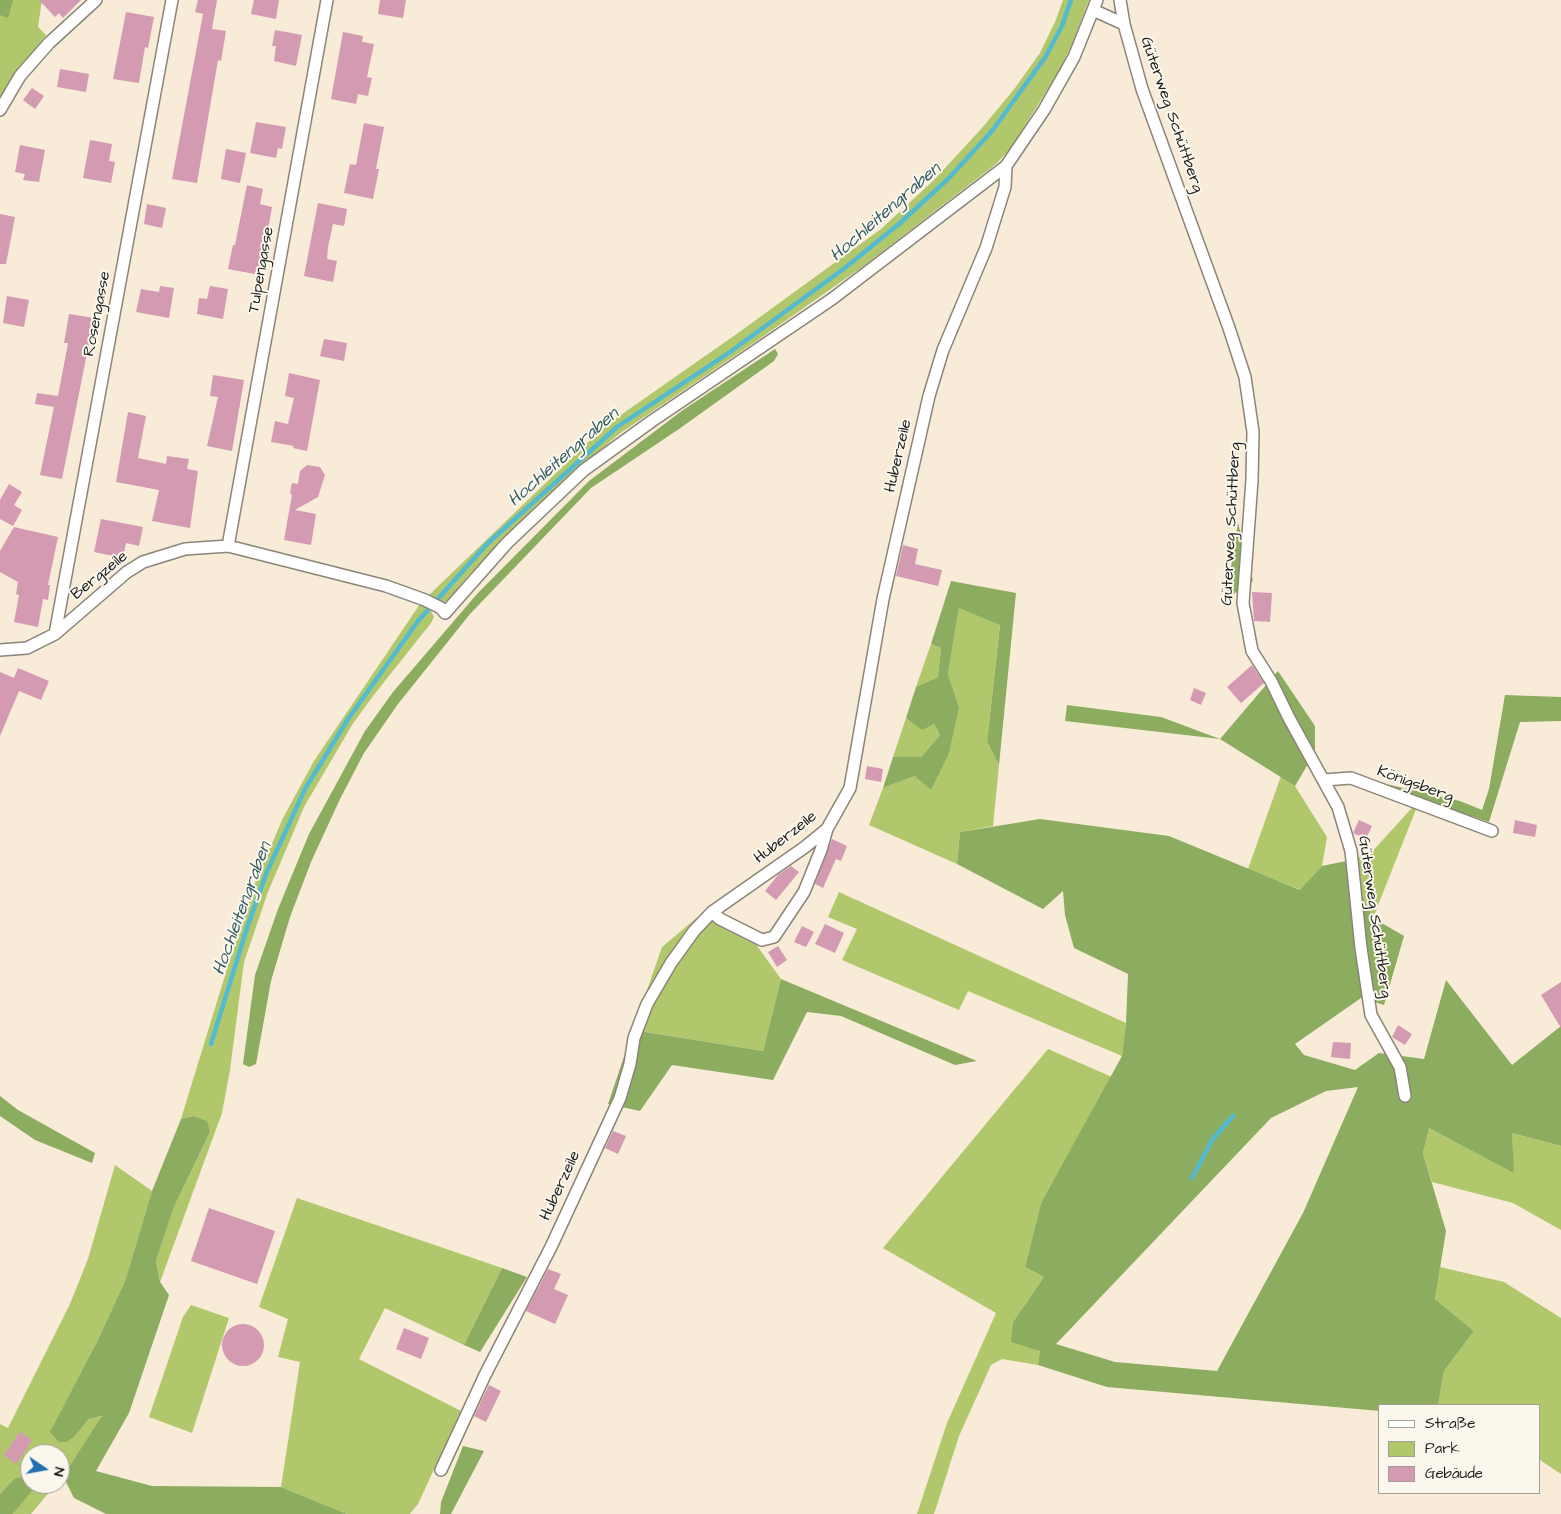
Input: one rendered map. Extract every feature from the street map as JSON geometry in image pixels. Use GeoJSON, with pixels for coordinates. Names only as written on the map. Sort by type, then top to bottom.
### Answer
{"type":"FeatureCollection","features":[{"type":"Feature","properties":{"kind":"street"},"geometry":{"type":"LineString","coordinates":[[0,110],[20,76],[43,49],[96,0]]}},
{"type":"Feature","properties":{"kind":"street","name":"Rosengasse"},"geometry":{"type":"LineString","coordinates":[[55,634],[172,0]]}},
{"type":"Feature","properties":{"kind":"street","name":"Tulpengasse"},"geometry":{"type":"LineString","coordinates":[[228,546],[328,0]]}},
{"type":"Feature","properties":{"kind":"street","name":"Güterweg Schüttberg"},"geometry":{"type":"LineString","coordinates":[[1120,0],[1124,24],[1142,89],[1229,328],[1244,377],[1253,432],[1243,603],[1252,651],[1271,681],[1338,807],[1351,850],[1361,948],[1371,1015],[1400,1068],[1405,1096]]}},
{"type":"Feature","properties":{"kind":"street"},"geometry":{"type":"LineString","coordinates":[[1006,166],[1044,110],[1074,58],[1095,5],[1124,24]]}},
{"type":"Feature","properties":{"kind":"street","name":"Bergzeile"},"geometry":{"type":"LineString","coordinates":[[0,650],[27,648],[55,634],[127,572],[143,562],[185,549],[228,546],[386,586],[425,600],[441,608],[445,613],[507,543],[584,470],[652,421],[832,299],[1006,166]]}},
{"type":"Feature","properties":{"kind":"street","name":"Huberzeile"},"geometry":{"type":"LineString","coordinates":[[441,1470],[485,1375],[551,1247],[620,1098],[630,1064],[634,1038],[646,1004],[670,963],[694,931],[712,912],[828,829],[850,788],[883,598],[929,396],[943,350],[986,248],[1005,187],[1006,166]]}},
{"type":"Feature","properties":{"kind":"street","name":"Königsberg"},"geometry":{"type":"LineString","coordinates":[[1324,780],[1351,778],[1492,831]]}},
{"type":"Feature","properties":{"kind":"street"},"geometry":{"type":"LineString","coordinates":[[712,912],[720,919],[762,940],[774,937],[804,892],[828,829]]}},
{"type":"Feature","properties":{"kind":"green space"},"geometry":{"type":"Polygon","coordinates":[[[0,0],[42,0],[38,27],[46,35],[0,100],[0,0]]]}},
{"type":"Feature","properties":{"kind":"green space"},"geometry":{"type":"Polygon","coordinates":[[[0,0],[13,0],[8,18],[0,15],[0,0]]]}},
{"type":"Feature","properties":{"kind":"green space"},"geometry":{"type":"Polygon","coordinates":[[[1063,0],[1089,0],[1073,42],[1058,73],[1010,149],[996,164],[865,265],[619,434],[538,504],[468,576],[448,600],[444,602],[428,596],[605,426],[738,333],[881,229],[934,180],[982,128],[1015,88],[1040,53],[1063,0]]]}},
{"type":"Feature","properties":{"kind":"green space"},"geometry":{"type":"Polygon","coordinates":[[[775,349],[778,354],[774,361],[679,429],[591,488],[470,614],[398,704],[364,753],[311,862],[290,917],[271,981],[256,1064],[249,1067],[243,1064],[255,975],[278,909],[309,834],[365,731],[393,692],[477,594],[589,481],[683,410],[775,349]]]}},
{"type":"Feature","properties":{"kind":"green space"},"geometry":{"type":"Polygon","coordinates":[[[1238,523],[1253,581],[1226,599],[1238,523]]]}},
{"type":"Feature","properties":{"kind":"green space"},"geometry":{"type":"Polygon","coordinates":[[[951,581],[1016,593],[999,765],[987,742],[1000,625],[959,608],[948,674],[959,707],[949,753],[931,790],[915,776],[883,788],[893,757],[921,757],[940,735],[934,724],[922,730],[906,718],[916,687],[938,677],[941,648],[931,644],[951,581]]]}},
{"type":"Feature","properties":{"kind":"green space"},"geometry":{"type":"Polygon","coordinates":[[[420,604],[431,611],[434,617],[431,623],[352,725],[304,807],[268,892],[244,962],[230,1070],[222,1113],[160,1282],[156,1261],[174,1207],[210,1132],[193,1116],[181,1119],[255,883],[283,818],[314,761],[420,604]]]}},
{"type":"Feature","properties":{"kind":"green space"},"geometry":{"type":"Polygon","coordinates":[[[959,608],[1000,624],[987,742],[999,765],[993,826],[960,832],[957,864],[869,825],[883,788],[915,776],[959,707],[948,674],[959,608]]]}},
{"type":"Feature","properties":{"kind":"green space"},"geometry":{"type":"Polygon","coordinates":[[[931,644],[941,648],[938,677],[916,687],[931,644]]]}},
{"type":"Feature","properties":{"kind":"green space"},"geometry":{"type":"Polygon","coordinates":[[[1278,671],[1315,726],[1315,752],[1295,786],[1220,739],[1278,671]]]}},
{"type":"Feature","properties":{"kind":"green space"},"geometry":{"type":"Polygon","coordinates":[[[1505,695],[1561,697],[1561,721],[1520,722],[1489,822],[1420,799],[1386,784],[1460,801],[1482,810],[1489,789],[1505,695]]]}},
{"type":"Feature","properties":{"kind":"green space"},"geometry":{"type":"Polygon","coordinates":[[[1067,705],[1161,717],[1220,739],[1065,721],[1067,705]]]}},
{"type":"Feature","properties":{"kind":"green space"},"geometry":{"type":"Polygon","coordinates":[[[906,718],[922,729],[934,724],[940,735],[921,757],[893,757],[906,718]]]}},
{"type":"Feature","properties":{"kind":"green space"},"geometry":{"type":"Polygon","coordinates":[[[1281,776],[1295,786],[1327,837],[1322,866],[1301,890],[1248,869],[1281,776]]]}},
{"type":"Feature","properties":{"kind":"green space"},"geometry":{"type":"Polygon","coordinates":[[[1420,799],[1373,918],[1346,861],[1370,854],[1420,799]]]}},
{"type":"Feature","properties":{"kind":"green space"},"geometry":{"type":"Polygon","coordinates":[[[1040,819],[1169,836],[1300,890],[1322,866],[1346,861],[1373,918],[1404,936],[1384,1005],[1361,998],[1295,1044],[1304,1055],[1355,1070],[1379,1053],[1424,1059],[1446,980],[1512,1065],[1561,1026],[1561,1146],[1512,1133],[1514,1173],[1429,1128],[1423,1153],[1446,1231],[1435,1299],[1474,1331],[1444,1371],[1438,1404],[1378,1404],[1378,1411],[1107,1387],[1038,1365],[1040,1351],[1011,1342],[1013,1322],[1044,1277],[1025,1267],[1041,1203],[1122,1056],[1126,1023],[1128,974],[1074,948],[1065,915],[1063,891],[1043,909],[957,864],[960,832],[1040,819]],[[1358,1087],[1326,1091],[1271,1118],[1056,1344],[1115,1362],[1217,1371],[1303,1213],[1358,1087]]]}},
{"type":"Feature","properties":{"kind":"green space"},"geometry":{"type":"Polygon","coordinates":[[[839,892],[1126,1023],[1122,1056],[968,991],[959,1010],[842,960],[857,929],[828,917],[839,892]]]}},
{"type":"Feature","properties":{"kind":"green space"},"geometry":{"type":"Polygon","coordinates":[[[700,915],[755,943],[781,979],[763,1051],[633,1030],[662,947],[700,915]]]}},
{"type":"Feature","properties":{"kind":"green space"},"geometry":{"type":"Polygon","coordinates":[[[781,979],[977,1061],[955,1065],[841,1016],[807,1012],[773,1080],[672,1065],[640,1111],[608,1104],[633,1030],[763,1051],[781,979]]]}},
{"type":"Feature","properties":{"kind":"green space"},"geometry":{"type":"Polygon","coordinates":[[[1048,1049],[1112,1077],[1041,1203],[1025,1267],[1044,1277],[1013,1322],[1040,1352],[1038,1365],[1002,1359],[991,1365],[959,1436],[934,1514],[917,1514],[947,1423],[996,1313],[883,1248],[1048,1049]]]}},
{"type":"Feature","properties":{"kind":"green space"},"geometry":{"type":"Polygon","coordinates":[[[0,1096],[18,1110],[95,1153],[92,1163],[35,1140],[0,1116],[0,1096]]]}},
{"type":"Feature","properties":{"kind":"green space"},"geometry":{"type":"Polygon","coordinates":[[[193,1116],[207,1121],[210,1132],[174,1207],[156,1261],[160,1282],[169,1295],[129,1413],[96,1471],[152,1486],[281,1487],[347,1514],[106,1514],[74,1498],[70,1490],[70,1465],[102,1416],[89,1419],[74,1437],[66,1442],[59,1442],[50,1432],[96,1344],[125,1281],[152,1191],[181,1119],[193,1116]]]}},
{"type":"Feature","properties":{"kind":"green space"},"geometry":{"type":"Polygon","coordinates":[[[1429,1128],[1513,1172],[1512,1133],[1561,1146],[1561,1230],[1513,1203],[1432,1182],[1423,1153],[1429,1128]]]}},
{"type":"Feature","properties":{"kind":"green space"},"geometry":{"type":"Polygon","coordinates":[[[115,1165],[152,1191],[125,1281],[96,1344],[74,1437],[89,1419],[103,1416],[70,1465],[70,1444],[20,1444],[20,1477],[15,1478],[0,1494],[0,1424],[8,1428],[70,1304],[88,1259],[115,1165]]]}},
{"type":"Feature","properties":{"kind":"green space"},"geometry":{"type":"Polygon","coordinates":[[[297,1198],[502,1268],[464,1345],[385,1308],[359,1359],[461,1411],[418,1504],[410,1514],[347,1514],[281,1487],[300,1362],[278,1357],[288,1319],[259,1307],[297,1198]]]}},
{"type":"Feature","properties":{"kind":"green space"},"geometry":{"type":"Polygon","coordinates":[[[1440,1267],[1504,1282],[1561,1318],[1561,1474],[1541,1461],[1541,1404],[1438,1404],[1444,1371],[1474,1331],[1435,1299],[1440,1267]]]}},
{"type":"Feature","properties":{"kind":"green space"},"geometry":{"type":"Polygon","coordinates":[[[502,1268],[527,1277],[480,1352],[464,1345],[502,1268]]]}},
{"type":"Feature","properties":{"kind":"green space"},"geometry":{"type":"Polygon","coordinates":[[[191,1305],[229,1318],[192,1433],[149,1417],[183,1317],[191,1305]]]}},
{"type":"Feature","properties":{"kind":"green space"},"geometry":{"type":"Polygon","coordinates":[[[463,1446],[484,1451],[451,1514],[440,1514],[441,1502],[463,1446]]]}},
{"type":"Feature","properties":{"kind":"green space"},"geometry":{"type":"Polygon","coordinates":[[[20,1477],[20,1494],[29,1494],[13,1514],[0,1514],[0,1494],[15,1478],[20,1477]]]}},
{"type":"Feature","properties":{"kind":"green space"},"geometry":{"type":"Polygon","coordinates":[[[29,1494],[48,1494],[31,1514],[13,1514],[29,1494]]]}},
{"type":"Feature","properties":{"kind":"building"},"geometry":{"type":"Polygon","coordinates":[[[39,0],[81,0],[63,18],[59,13],[55,17],[39,0]]]}},
{"type":"Feature","properties":{"kind":"building"},"geometry":{"type":"Polygon","coordinates":[[[198,0],[217,0],[212,29],[226,31],[221,61],[218,60],[197,183],[172,179],[203,14],[195,12],[198,0]]]}},
{"type":"Feature","properties":{"kind":"building"},"geometry":{"type":"Polygon","coordinates":[[[254,0],[279,0],[276,19],[251,14],[254,0]]]}},
{"type":"Feature","properties":{"kind":"building"},"geometry":{"type":"Polygon","coordinates":[[[380,0],[406,0],[403,18],[378,14],[380,0]]]}},
{"type":"Feature","properties":{"kind":"building"},"geometry":{"type":"Polygon","coordinates":[[[126,12],[154,17],[148,48],[145,47],[139,83],[113,79],[126,12]]]}},
{"type":"Feature","properties":{"kind":"building"},"geometry":{"type":"Polygon","coordinates":[[[275,30],[302,35],[296,66],[274,61],[276,46],[272,46],[275,30]]]}},
{"type":"Feature","properties":{"kind":"building"},"geometry":{"type":"Polygon","coordinates":[[[343,32],[363,36],[362,42],[374,44],[367,77],[372,78],[368,96],[358,94],[356,104],[331,99],[343,32]]]}},
{"type":"Feature","properties":{"kind":"building"},"geometry":{"type":"Polygon","coordinates":[[[60,69],[89,74],[86,92],[57,87],[60,69]]]}},
{"type":"Feature","properties":{"kind":"building"},"geometry":{"type":"Polygon","coordinates":[[[32,88],[44,96],[35,109],[23,100],[32,88]]]}},
{"type":"Feature","properties":{"kind":"building"},"geometry":{"type":"Polygon","coordinates":[[[256,122],[286,127],[282,149],[278,148],[276,158],[250,153],[256,122]]]}},
{"type":"Feature","properties":{"kind":"building"},"geometry":{"type":"Polygon","coordinates":[[[364,123],[384,127],[376,169],[379,169],[373,199],[344,193],[350,164],[356,165],[364,123]]]}},
{"type":"Feature","properties":{"kind":"building"},"geometry":{"type":"Polygon","coordinates":[[[90,140],[112,144],[109,161],[115,162],[111,183],[83,178],[90,140]]]}},
{"type":"Feature","properties":{"kind":"building"},"geometry":{"type":"Polygon","coordinates":[[[20,145],[45,150],[39,182],[23,180],[25,174],[15,172],[20,145]]]}},
{"type":"Feature","properties":{"kind":"building"},"geometry":{"type":"Polygon","coordinates":[[[226,149],[246,153],[240,183],[221,179],[226,149]]]}},
{"type":"Feature","properties":{"kind":"building"},"geometry":{"type":"Polygon","coordinates":[[[247,185],[263,189],[260,204],[272,207],[260,275],[228,269],[233,245],[235,245],[247,185]]]}},
{"type":"Feature","properties":{"kind":"building"},"geometry":{"type":"Polygon","coordinates":[[[318,203],[347,209],[344,226],[333,224],[328,247],[327,259],[337,261],[333,282],[304,276],[318,203]]]}},
{"type":"Feature","properties":{"kind":"building"},"geometry":{"type":"Polygon","coordinates":[[[147,204],[166,208],[162,228],[144,224],[147,204]]]}},
{"type":"Feature","properties":{"kind":"building"},"geometry":{"type":"Polygon","coordinates":[[[0,214],[15,217],[6,264],[0,264],[0,214]]]}},
{"type":"Feature","properties":{"kind":"building"},"geometry":{"type":"Polygon","coordinates":[[[160,286],[174,288],[169,318],[136,312],[141,289],[159,292],[160,286]]]}},
{"type":"Feature","properties":{"kind":"building"},"geometry":{"type":"Polygon","coordinates":[[[210,286],[228,289],[223,319],[197,314],[199,298],[207,299],[210,286]]]}},
{"type":"Feature","properties":{"kind":"building"},"geometry":{"type":"Polygon","coordinates":[[[7,296],[29,300],[24,327],[3,323],[7,296]]]}},
{"type":"Feature","properties":{"kind":"building"},"geometry":{"type":"Polygon","coordinates":[[[69,314],[94,318],[62,479],[40,475],[54,407],[35,404],[37,393],[58,396],[68,343],[64,343],[69,314]]]}},
{"type":"Feature","properties":{"kind":"building"},"geometry":{"type":"Polygon","coordinates":[[[324,339],[347,343],[344,361],[320,356],[324,339]]]}},
{"type":"Feature","properties":{"kind":"building"},"geometry":{"type":"Polygon","coordinates":[[[289,373],[320,380],[307,451],[293,448],[294,446],[271,442],[275,421],[288,424],[294,398],[285,396],[289,373]]]}},
{"type":"Feature","properties":{"kind":"building"},"geometry":{"type":"Polygon","coordinates":[[[213,375],[244,380],[232,451],[207,446],[218,397],[210,396],[213,375]]]}},
{"type":"Feature","properties":{"kind":"building"},"geometry":{"type":"Polygon","coordinates":[[[128,412],[146,416],[138,458],[166,464],[167,456],[189,459],[187,469],[198,471],[190,528],[152,521],[159,490],[116,482],[128,412]]]}},
{"type":"Feature","properties":{"kind":"building"},"geometry":{"type":"Polygon","coordinates":[[[307,465],[320,467],[325,475],[318,497],[295,510],[316,514],[311,545],[284,540],[292,495],[290,493],[292,483],[298,484],[300,471],[307,465]]]}},
{"type":"Feature","properties":{"kind":"building"},"geometry":{"type":"Polygon","coordinates":[[[9,484],[22,492],[14,505],[22,510],[13,526],[0,519],[0,500],[9,484]]]}},
{"type":"Feature","properties":{"kind":"building"},"geometry":{"type":"Polygon","coordinates":[[[101,519],[143,527],[139,546],[126,543],[123,558],[94,552],[101,519]]]}},
{"type":"Feature","properties":{"kind":"building"},"geometry":{"type":"Polygon","coordinates":[[[14,527],[58,537],[48,585],[50,585],[48,600],[43,599],[38,627],[14,622],[19,595],[16,594],[18,582],[0,572],[0,551],[14,527]]]}},
{"type":"Feature","properties":{"kind":"building"},"geometry":{"type":"Polygon","coordinates":[[[903,545],[918,549],[915,564],[942,570],[938,586],[896,576],[903,545]]]}},
{"type":"Feature","properties":{"kind":"building"},"geometry":{"type":"Polygon","coordinates":[[[1252,592],[1272,593],[1270,622],[1254,621],[1252,592]]]}},
{"type":"Feature","properties":{"kind":"building"},"geometry":{"type":"Polygon","coordinates":[[[1252,665],[1264,683],[1241,703],[1227,687],[1252,665]]]}},
{"type":"Feature","properties":{"kind":"building"},"geometry":{"type":"Polygon","coordinates":[[[18,668],[49,681],[41,700],[19,691],[0,736],[0,672],[14,678],[18,668]]]}},
{"type":"Feature","properties":{"kind":"building"},"geometry":{"type":"Polygon","coordinates":[[[1194,688],[1206,693],[1201,705],[1190,700],[1194,688]]]}},
{"type":"Feature","properties":{"kind":"building"},"geometry":{"type":"Polygon","coordinates":[[[867,766],[883,769],[881,782],[865,779],[867,766]]]}},
{"type":"Feature","properties":{"kind":"building"},"geometry":{"type":"Polygon","coordinates":[[[1359,820],[1372,826],[1366,839],[1353,833],[1359,820]]]}},
{"type":"Feature","properties":{"kind":"building"},"geometry":{"type":"Polygon","coordinates":[[[1515,820],[1537,825],[1535,837],[1513,833],[1515,820]]]}},
{"type":"Feature","properties":{"kind":"building"},"geometry":{"type":"Polygon","coordinates":[[[832,839],[847,846],[841,861],[836,859],[823,888],[815,884],[832,839]]]}},
{"type":"Feature","properties":{"kind":"building"},"geometry":{"type":"Polygon","coordinates":[[[791,866],[799,872],[776,900],[765,891],[778,875],[791,866]]]}},
{"type":"Feature","properties":{"kind":"building"},"geometry":{"type":"Polygon","coordinates":[[[825,924],[844,933],[835,953],[815,944],[825,924]]]}},
{"type":"Feature","properties":{"kind":"building"},"geometry":{"type":"Polygon","coordinates":[[[802,926],[814,932],[806,947],[794,942],[802,926]]]}},
{"type":"Feature","properties":{"kind":"building"},"geometry":{"type":"Polygon","coordinates":[[[778,946],[787,960],[777,967],[768,952],[778,946]]]}},
{"type":"Feature","properties":{"kind":"building"},"geometry":{"type":"Polygon","coordinates":[[[1561,982],[1561,1028],[1541,995],[1561,982]]]}},
{"type":"Feature","properties":{"kind":"building"},"geometry":{"type":"Polygon","coordinates":[[[1398,1025],[1412,1034],[1405,1045],[1392,1037],[1398,1025]]]}},
{"type":"Feature","properties":{"kind":"building"},"geometry":{"type":"Polygon","coordinates":[[[1333,1042],[1351,1043],[1350,1059],[1331,1057],[1333,1042]]]}},
{"type":"Feature","properties":{"kind":"building"},"geometry":{"type":"Polygon","coordinates":[[[613,1131],[626,1136],[618,1154],[605,1148],[613,1131]]]}},
{"type":"Feature","properties":{"kind":"building"},"geometry":{"type":"Polygon","coordinates":[[[209,1208],[275,1231],[257,1284],[191,1261],[209,1208]]]}},
{"type":"Feature","properties":{"kind":"building"},"geometry":{"type":"Polygon","coordinates":[[[548,1269],[561,1274],[554,1289],[568,1295],[555,1324],[526,1311],[548,1269]]]}},
{"type":"Feature","properties":{"kind":"building"},"geometry":{"type":"Polygon","coordinates":[[[243,1324],[258,1330],[264,1345],[258,1360],[243,1366],[228,1360],[222,1345],[228,1330],[243,1324]]]}},
{"type":"Feature","properties":{"kind":"building"},"geometry":{"type":"Polygon","coordinates":[[[404,1328],[429,1338],[421,1359],[396,1349],[404,1328]]]}},
{"type":"Feature","properties":{"kind":"building"},"geometry":{"type":"Polygon","coordinates":[[[489,1385],[501,1391],[486,1422],[474,1416],[489,1385]]]}},
{"type":"Feature","properties":{"kind":"building"},"geometry":{"type":"Polygon","coordinates":[[[20,1432],[32,1440],[29,1444],[20,1444],[20,1458],[16,1464],[4,1455],[20,1432]]]}},
{"type":"Feature","properties":{"kind":"waterway","name":"Hochleitengraben"},"geometry":{"type":"LineString","coordinates":[[211,1044],[266,874],[305,789],[348,719],[418,621],[487,544],[617,427],[730,352],[846,267],[899,224],[948,179],[992,131],[1046,56],[1062,26],[1071,0]]}},
{"type":"Feature","properties":{"kind":"waterway"},"geometry":{"type":"LineString","coordinates":[[1192,1178],[1212,1140],[1233,1116]]}}]}
